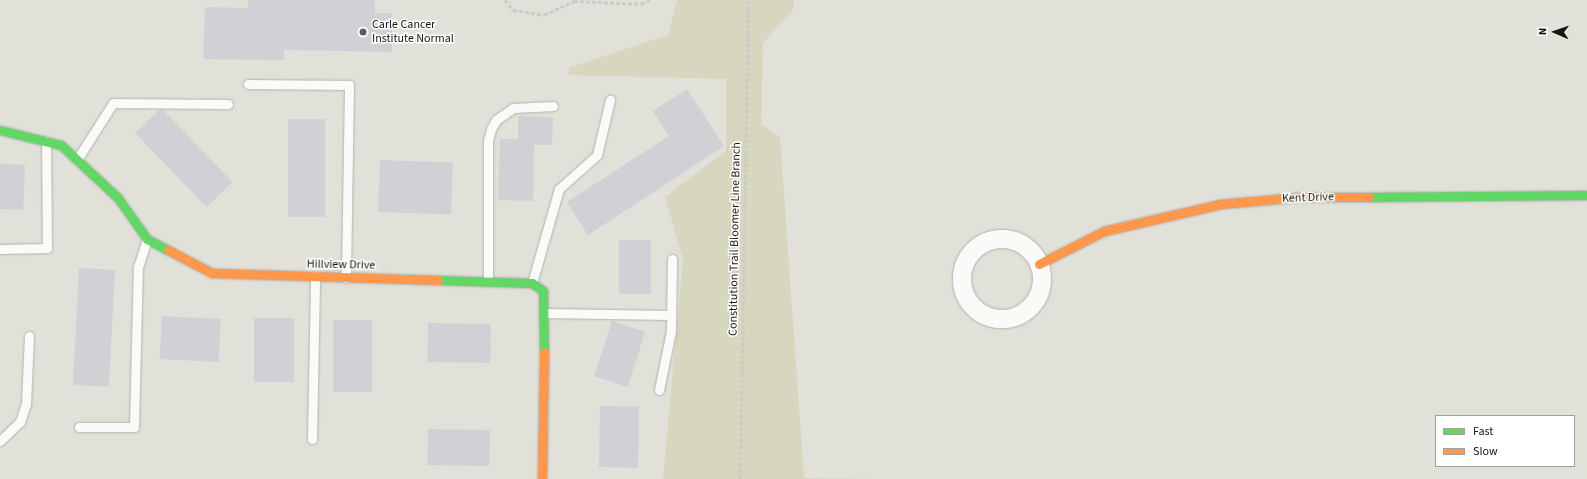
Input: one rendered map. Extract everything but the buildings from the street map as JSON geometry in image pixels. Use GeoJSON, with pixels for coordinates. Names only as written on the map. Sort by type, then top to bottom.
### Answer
{"type":"FeatureCollection","features":[{"type":"Feature","properties":{"kind":"street","name":"Hillview Drive"},"geometry":{"type":"LineString","coordinates":[[0,130],[46,140],[78,158],[118,198],[148,239],[212,273],[346,278],[488,280],[532,283]]}},
{"type":"Feature","properties":{"kind":"street","name":"Kent Drive"},"geometry":{"type":"LineString","coordinates":[[1039,264],[1104,231],[1221,204],[1299,197],[1587,195]]}},
{"type":"Feature","properties":{"kind":"street"},"geometry":{"type":"LineString","coordinates":[[993,240],[1020,243],[1039,264],[1041,288],[1037,300],[1018,316],[1006,320],[987,316],[972,306],[965,295],[964,268],[970,255],[993,240]]}},
{"type":"Feature","properties":{"kind":"street"},"geometry":{"type":"LineString","coordinates":[[532,283],[543,291],[545,313],[542,479]]}},
{"type":"Feature","properties":{"kind":"lane"},"geometry":{"type":"LineString","coordinates":[[248,84],[349,85],[346,278]]}},
{"type":"Feature","properties":{"kind":"lane"},"geometry":{"type":"LineString","coordinates":[[532,283],[560,189],[597,154],[610,100]]}},
{"type":"Feature","properties":{"kind":"lane"},"geometry":{"type":"LineString","coordinates":[[78,158],[113,103],[228,104]]}},
{"type":"Feature","properties":{"kind":"lane"},"geometry":{"type":"LineString","coordinates":[[488,280],[488,149],[491,129],[505,112],[513,108],[553,106]]}},
{"type":"Feature","properties":{"kind":"lane"},"geometry":{"type":"LineString","coordinates":[[0,249],[47,248],[46,140]]}},
{"type":"Feature","properties":{"kind":"lane"},"geometry":{"type":"LineString","coordinates":[[79,427],[134,427],[138,267],[148,239]]}},
{"type":"Feature","properties":{"kind":"lane"},"geometry":{"type":"LineString","coordinates":[[659,390],[671,315],[672,259]]}},
{"type":"Feature","properties":{"kind":"lane"},"geometry":{"type":"LineString","coordinates":[[312,439],[315,276]]}},
{"type":"Feature","properties":{"kind":"lane"},"geometry":{"type":"LineString","coordinates":[[545,313],[671,315]]}},
{"type":"Feature","properties":{"kind":"lane"},"geometry":{"type":"LineString","coordinates":[[0,441],[20,422],[26,404],[29,336]]}},
{"type":"Feature","properties":{"kind":"path"},"geometry":{"type":"LineString","coordinates":[[505,0],[513,10],[530,15],[544,15],[570,1],[641,4],[651,0]]}},
{"type":"Feature","properties":{"kind":"path","name":"Constitution Trail Bloomer Line Branch"},"geometry":{"type":"LineString","coordinates":[[740,479],[748,0]]}},
{"type":"Feature","properties":{"kind":"green space"},"geometry":{"type":"Polygon","coordinates":[[[677,0],[794,0],[793,10],[763,43],[761,124],[780,137],[804,478],[874,479],[663,479],[683,259],[665,197],[726,151],[726,79],[569,75],[569,68],[668,35],[677,0]]]}},
{"type":"Feature","properties":{"kind":"traffic: fast"},"geometry":{"type":"LineString","coordinates":[[0,130],[61,145],[118,198],[147,239],[168,250]]}},
{"type":"Feature","properties":{"kind":"traffic: fast"},"geometry":{"type":"LineString","coordinates":[[1369,197],[1587,195]]}},
{"type":"Feature","properties":{"kind":"traffic: fast"},"geometry":{"type":"LineString","coordinates":[[438,280],[532,283],[543,291],[544,352]]}},
{"type":"Feature","properties":{"kind":"traffic: slow"},"geometry":{"type":"LineString","coordinates":[[1039,264],[1104,231],[1221,204],[1299,197],[1369,197]]}},
{"type":"Feature","properties":{"kind":"traffic: slow"},"geometry":{"type":"LineString","coordinates":[[168,250],[212,273],[438,280]]}},
{"type":"Feature","properties":{"kind":"traffic: slow"},"geometry":{"type":"LineString","coordinates":[[542,479],[544,352]]}},
{"type":"Feature","properties":{"kind":"place","name":"Carle Cancer Institute Normal"},"geometry":{"type":"Point","coordinates":[363,32]}}]}
